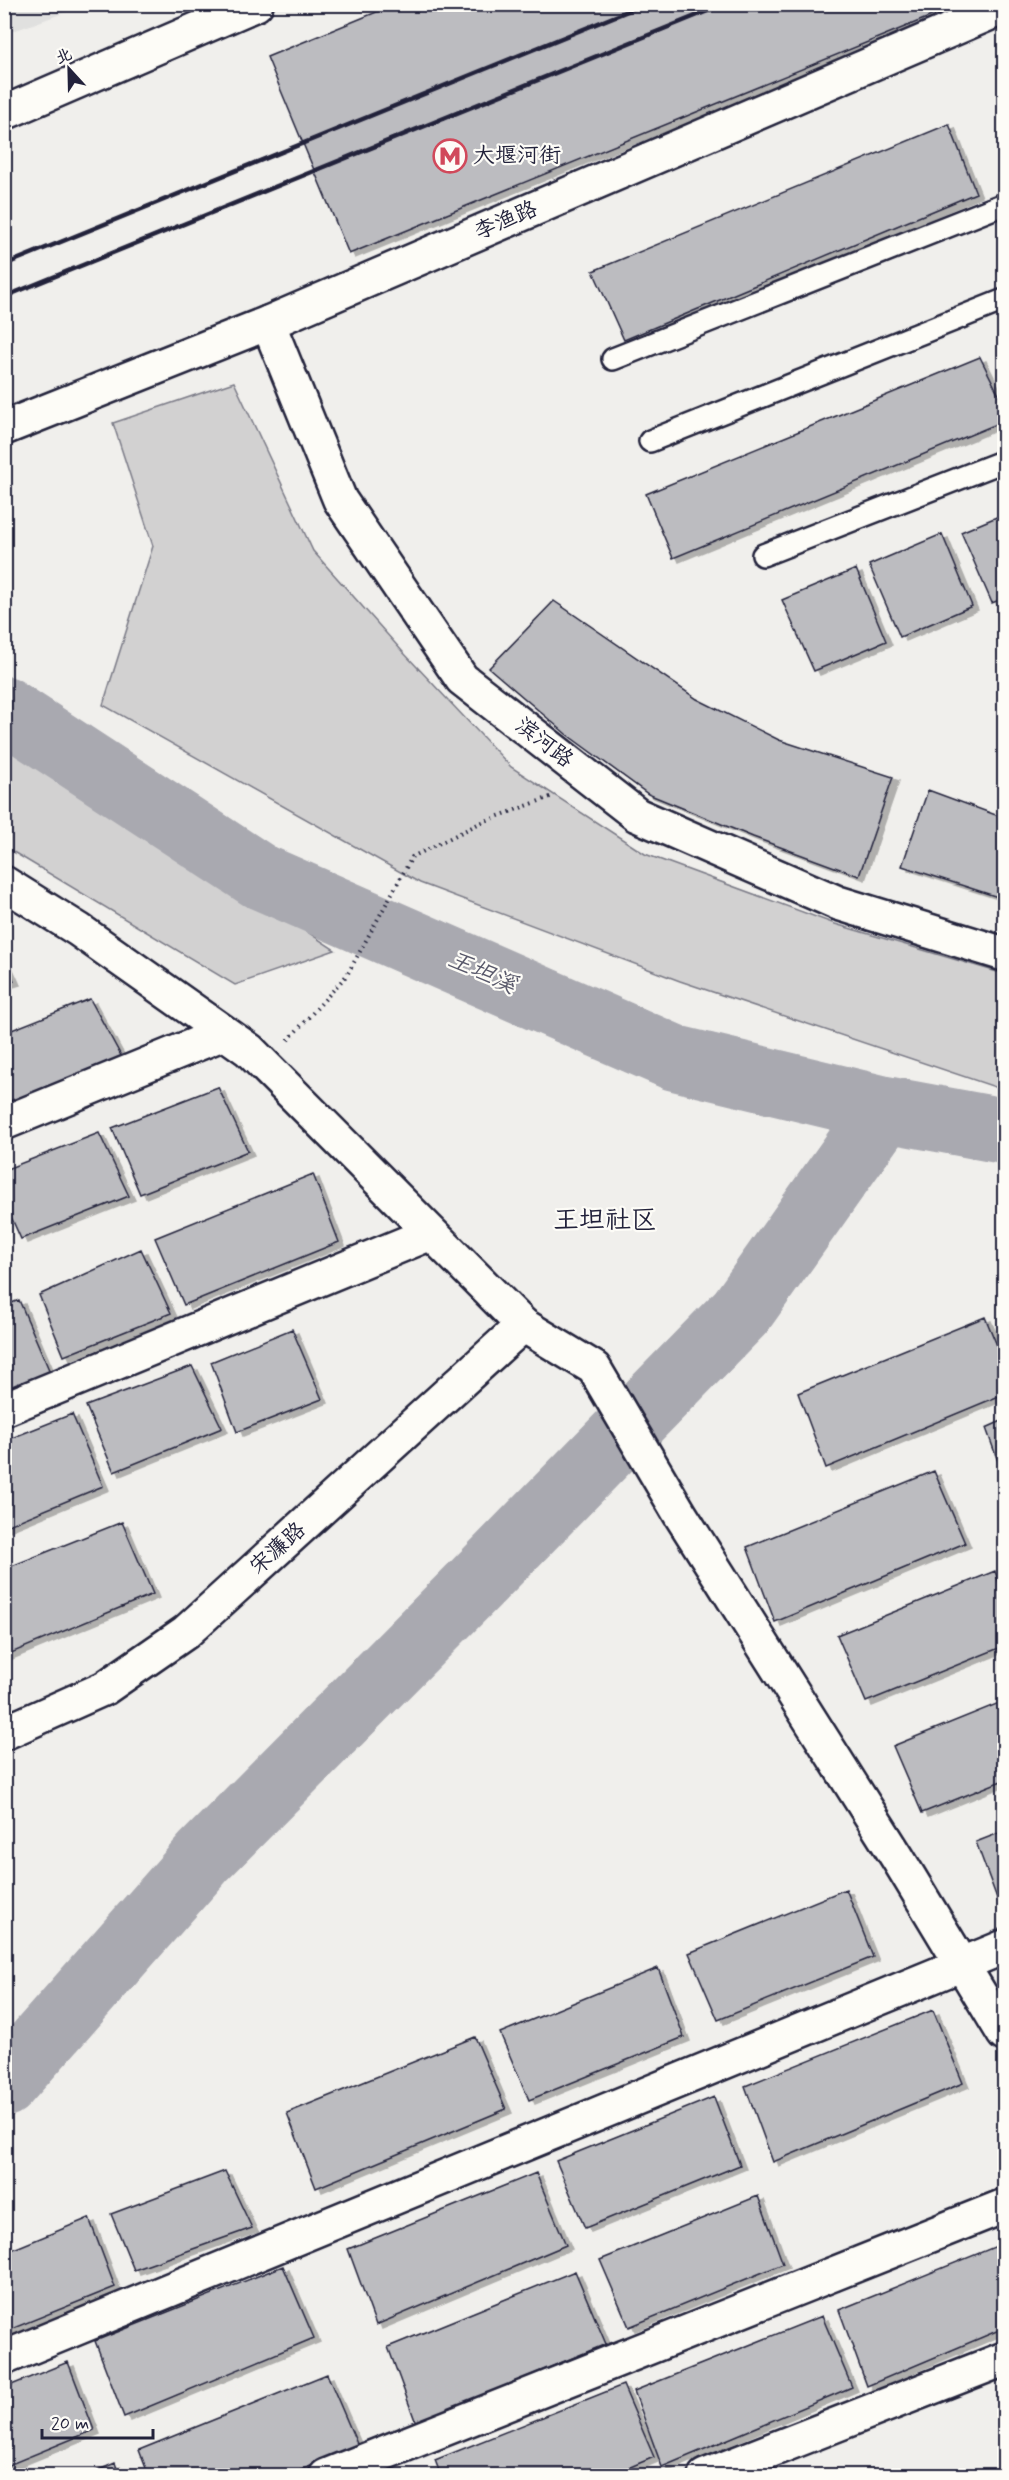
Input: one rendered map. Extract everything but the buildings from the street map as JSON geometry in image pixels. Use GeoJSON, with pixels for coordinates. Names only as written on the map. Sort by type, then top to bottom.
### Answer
{"type":"FeatureCollection","features":[{"type":"Feature","properties":{"kind":"street"},"geometry":{"type":"LineString","coordinates":[[4,113],[256,4]]}},
{"type":"Feature","properties":{"kind":"street","name":"李渔路"},"geometry":{"type":"LineString","coordinates":[[4,428],[268,323],[1005,6]]}},
{"type":"Feature","properties":{"kind":"street","name":"滨河路"},"geometry":{"type":"LineString","coordinates":[[268,323],[339,500],[462,679],[637,815],[838,903],[1005,954]]}},
{"type":"Feature","properties":{"kind":"street"},"geometry":{"type":"LineString","coordinates":[[4,882],[79,930],[249,1050],[523,1325],[594,1368],[657,1471],[680,1514],[1005,2034]]}},
{"type":"Feature","properties":{"kind":"street"},"geometry":{"type":"LineString","coordinates":[[4,1123],[224,1032]]}},
{"type":"Feature","properties":{"kind":"street"},"geometry":{"type":"LineString","coordinates":[[4,1409],[431,1233]]}},
{"type":"Feature","properties":{"kind":"street","name":"宋濂路"},"geometry":{"type":"LineString","coordinates":[[4,1732],[105,1688],[186,1632],[523,1325]]}},
{"type":"Feature","properties":{"kind":"street"},"geometry":{"type":"LineString","coordinates":[[4,2358],[1005,1947]]}},
{"type":"Feature","properties":{"kind":"street"},"geometry":{"type":"LineString","coordinates":[[326,2475],[1005,2205]]}},
{"type":"Feature","properties":{"kind":"street"},"geometry":{"type":"LineString","coordinates":[[705,2475],[1005,2359]]}},
{"type":"Feature","properties":{"kind":"lane"},"geometry":{"type":"LineString","coordinates":[[613,359],[1005,204]]}},
{"type":"Feature","properties":{"kind":"lane"},"geometry":{"type":"LineString","coordinates":[[650,441],[1005,300]]}},
{"type":"Feature","properties":{"kind":"lane"},"geometry":{"type":"LineString","coordinates":[[763,555],[1005,461]]}},
{"type":"Feature","properties":{"kind":"path"},"geometry":{"type":"LineString","coordinates":[[265,1066],[347,975],[412,857],[480,823],[593,781]]}},
{"type":"Feature","properties":{"kind":"shaded area"},"geometry":{"type":"Polygon","coordinates":[[[5,4],[86,4],[86,5],[5,34],[5,4]]]}},
{"type":"Feature","properties":{"kind":"shaded area"},"geometry":{"type":"Polygon","coordinates":[[[234,382],[313,551],[402,651],[511,767],[645,854],[835,924],[1004,974],[1004,1090],[680,981],[420,883],[103,705],[153,546],[113,423],[234,382]]]}},
{"type":"Feature","properties":{"kind":"shaded area"},"geometry":{"type":"Polygon","coordinates":[[[5,734],[335,950],[235,985],[5,847],[5,734]]]}},
{"type":"Feature","properties":{"kind":"waterway","name":"王坦溪"},"geometry":{"type":"LineString","coordinates":[[4,709],[259,876],[675,1058],[885,1109],[1004,1131]]}},
{"type":"Feature","properties":{"kind":"waterway"},"geometry":{"type":"LineString","coordinates":[[4,2084],[204,1857],[741,1312],[885,1109]]}},
{"type":"Feature","properties":{"kind":"railway"},"geometry":{"type":"LineString","coordinates":[[4,265],[645,4]]}},
{"type":"Feature","properties":{"kind":"railway"},"geometry":{"type":"LineString","coordinates":[[4,297],[725,4]]}},
{"type":"Feature","properties":{"kind":"place","name":"大堰河街"},"geometry":{"type":"Point","coordinates":[450,156]}},
{"type":"Feature","properties":{"kind":"district","name":"王坦社区"},"geometry":{"type":"Point","coordinates":[605,1221]}}]}
